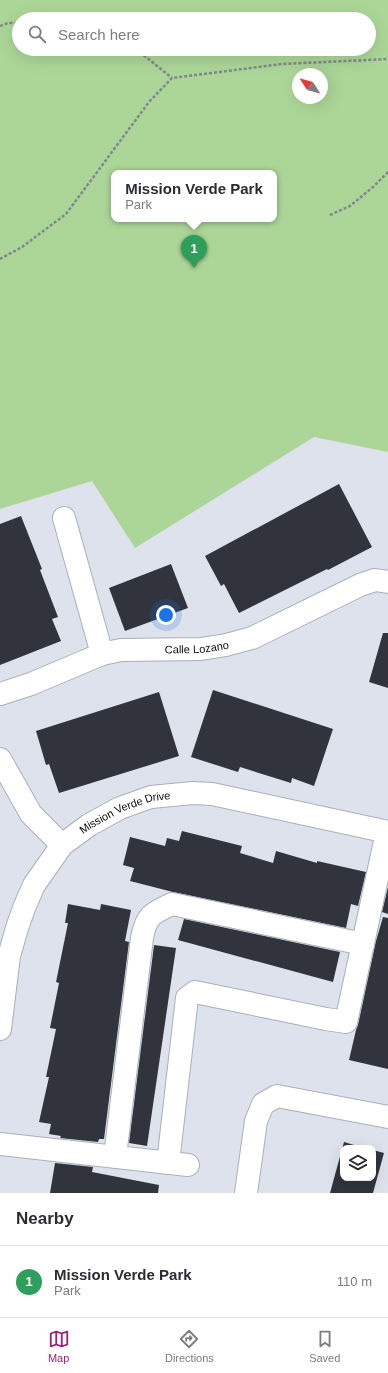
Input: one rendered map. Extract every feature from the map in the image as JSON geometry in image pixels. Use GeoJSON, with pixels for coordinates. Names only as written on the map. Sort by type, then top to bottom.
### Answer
{"type":"FeatureCollection","features":[{"type":"Feature","properties":{"kind":"street"},"geometry":{"type":"LineString","coordinates":[[64,518],[102,654]]}},
{"type":"Feature","properties":{"kind":"street","name":"Calle Lozano"},"geometry":{"type":"LineString","coordinates":[[0,694],[31,684],[102,654],[121,650],[202,649],[226,645],[252,638],[360,585],[375,580],[388,582]]}},
{"type":"Feature","properties":{"kind":"street"},"geometry":{"type":"LineString","coordinates":[[0,759],[31,814],[62,844]]}},
{"type":"Feature","properties":{"kind":"street","name":"Mission Verde Drive"},"geometry":{"type":"LineString","coordinates":[[0,1029],[9,956],[24,908],[34,885],[62,844],[89,825],[120,808],[151,797],[193,793],[212,794],[388,832]]}},
{"type":"Feature","properties":{"kind":"street"},"geometry":{"type":"LineString","coordinates":[[0,1144],[178,1164],[187,998],[195,992],[346,1022],[388,832]]}},
{"type":"Feature","properties":{"kind":"street"},"geometry":{"type":"LineString","coordinates":[[115,1156],[142,938],[145,923],[156,911],[172,904],[364,944]]}},
{"type":"Feature","properties":{"kind":"street"},"geometry":{"type":"LineString","coordinates":[[246,1193],[256,1121],[263,1104],[277,1096],[388,1117]]}},
{"type":"Feature","properties":{"kind":"path"},"geometry":{"type":"LineString","coordinates":[[0,26],[12,23]]}},
{"type":"Feature","properties":{"kind":"path"},"geometry":{"type":"LineString","coordinates":[[145,56],[172,78]]}},
{"type":"Feature","properties":{"kind":"path"},"geometry":{"type":"LineString","coordinates":[[0,259],[22,247],[66,214],[149,102],[172,78],[282,64],[388,59]]}},
{"type":"Feature","properties":{"kind":"path"},"geometry":{"type":"LineString","coordinates":[[330,215],[350,206],[388,172]]}},
{"type":"Feature","properties":{"kind":"green space"},"geometry":{"type":"Polygon","coordinates":[[[0,0],[388,0],[388,452],[314,437],[135,548],[92,481],[0,509],[0,0]]]}},
{"type":"Feature","properties":{"kind":"building"},"geometry":{"type":"Polygon","coordinates":[[[339,484],[372,547],[239,613],[224,584],[221,586],[205,556],[339,484]]]}},
{"type":"Feature","properties":{"kind":"building"},"geometry":{"type":"Polygon","coordinates":[[[21,516],[42,569],[40,570],[58,617],[52,619],[61,641],[0,665],[0,524],[21,516]]]}},
{"type":"Feature","properties":{"kind":"building"},"geometry":{"type":"Polygon","coordinates":[[[171,564],[188,608],[125,631],[109,588],[171,564]]]}},
{"type":"Feature","properties":{"kind":"building"},"geometry":{"type":"Polygon","coordinates":[[[383,633],[388,633],[388,688],[369,682],[383,633]]]}},
{"type":"Feature","properties":{"kind":"building"},"geometry":{"type":"Polygon","coordinates":[[[213,690],[333,729],[314,786],[292,778],[291,783],[240,767],[238,772],[191,757],[213,690]]]}},
{"type":"Feature","properties":{"kind":"building"},"geometry":{"type":"Polygon","coordinates":[[[159,692],[179,756],[59,793],[49,764],[46,765],[36,731],[159,692]]]}},
{"type":"Feature","properties":{"kind":"building"},"geometry":{"type":"Polygon","coordinates":[[[182,831],[242,846],[240,853],[273,863],[276,851],[317,863],[317,861],[366,872],[358,906],[351,904],[346,928],[173,892],[130,881],[134,868],[123,865],[130,837],[165,846],[167,838],[179,841],[182,831]]]}},
{"type":"Feature","properties":{"kind":"building"},"geometry":{"type":"Polygon","coordinates":[[[388,887],[388,914],[382,912],[388,887]]]}},
{"type":"Feature","properties":{"kind":"building"},"geometry":{"type":"Polygon","coordinates":[[[68,904],[100,910],[101,904],[131,910],[125,941],[129,942],[104,1139],[99,1139],[98,1142],[60,1138],[61,1136],[49,1134],[51,1124],[39,1122],[49,1077],[46,1077],[56,1029],[50,1028],[59,983],[56,982],[68,923],[65,923],[68,904]]]}},
{"type":"Feature","properties":{"kind":"building"},"geometry":{"type":"Polygon","coordinates":[[[383,917],[388,918],[388,1069],[349,1060],[376,941],[383,917]]]}},
{"type":"Feature","properties":{"kind":"building"},"geometry":{"type":"Polygon","coordinates":[[[184,919],[340,952],[333,982],[178,940],[184,919]]]}},
{"type":"Feature","properties":{"kind":"building"},"geometry":{"type":"Polygon","coordinates":[[[154,945],[176,948],[147,1146],[129,1143],[154,945]]]}},
{"type":"Feature","properties":{"kind":"building"},"geometry":{"type":"Polygon","coordinates":[[[344,1142],[354,1145],[343,1145],[344,1142]]]}},
{"type":"Feature","properties":{"kind":"building"},"geometry":{"type":"Polygon","coordinates":[[[376,1151],[384,1153],[373,1193],[330,1193],[340,1157],[340,1181],[376,1181],[376,1151]]]}},
{"type":"Feature","properties":{"kind":"building"},"geometry":{"type":"Polygon","coordinates":[[[55,1163],[93,1167],[92,1172],[159,1185],[158,1193],[50,1193],[55,1163]]]}},
{"type":"Feature","properties":{"kind":"place","name":"Mission Verde Park"},"geometry":{"type":"Point","coordinates":[194,268]}}]}
